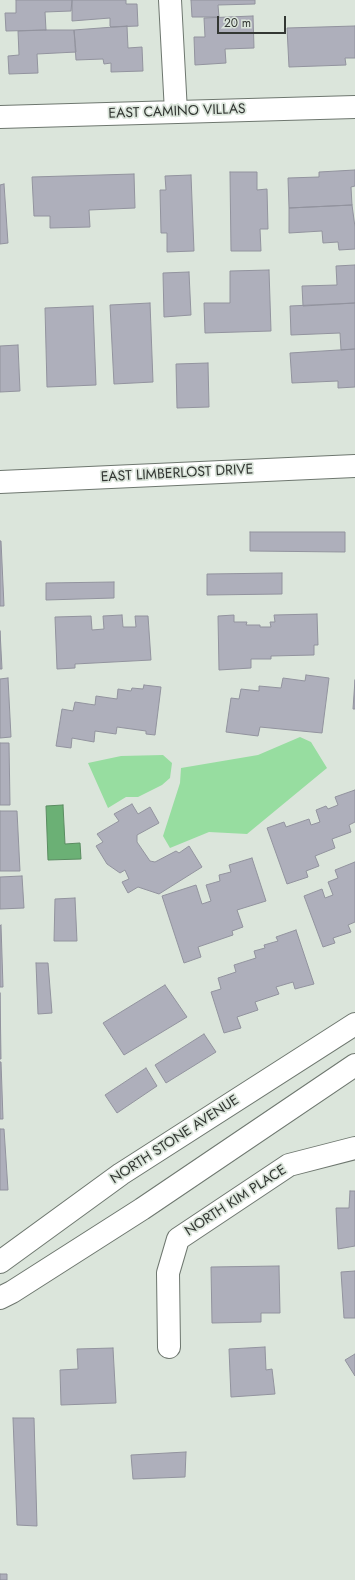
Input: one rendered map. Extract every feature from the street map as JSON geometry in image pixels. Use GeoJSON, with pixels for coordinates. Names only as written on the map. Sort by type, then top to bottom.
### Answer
{"type":"FeatureCollection","features":[{"type":"Feature","properties":{"kind":"street"},"geometry":{"type":"LineString","coordinates":[[170,0],[176,112]]}},
{"type":"Feature","properties":{"kind":"street","name":"EAST CAMINO VILLAS"},"geometry":{"type":"LineString","coordinates":[[0,117],[355,107]]}},
{"type":"Feature","properties":{"kind":"street","name":"EAST LIMBERLOST DRIVE"},"geometry":{"type":"LineString","coordinates":[[0,482],[355,466]]}},
{"type":"Feature","properties":{"kind":"street","name":"NORTH STONE AVENUE"},"geometry":{"type":"LineString","coordinates":[[0,1262],[121,1174],[355,1024]]}},
{"type":"Feature","properties":{"kind":"street"},"geometry":{"type":"LineString","coordinates":[[0,1298],[12,1292],[142,1209],[355,1065]]}},
{"type":"Feature","properties":{"kind":"street","name":"NORTH KIM PLACE"},"geometry":{"type":"LineString","coordinates":[[169,1347],[168,1273],[178,1239],[289,1165],[355,1148]]}},
{"type":"Feature","properties":{"kind":"shaded area"},"geometry":{"type":"Polygon","coordinates":[[[300,737],[311,742],[327,768],[247,834],[209,832],[170,848],[163,836],[180,783],[181,768],[258,755],[300,737]]]}},
{"type":"Feature","properties":{"kind":"shaded area"},"geometry":{"type":"Polygon","coordinates":[[[163,755],[172,763],[170,778],[162,785],[138,797],[126,797],[108,808],[88,763],[121,756],[163,755]]]}},
{"type":"Feature","properties":{"kind":"shaded area"},"geometry":{"type":"Polygon","coordinates":[[[63,805],[65,844],[80,843],[81,859],[48,860],[46,806],[63,805]]]}},
{"type":"Feature","properties":{"kind":"building"},"geometry":{"type":"Polygon","coordinates":[[[16,0],[72,0],[71,11],[45,12],[46,30],[6,31],[5,13],[16,13],[16,0]]]}},
{"type":"Feature","properties":{"kind":"building"},"geometry":{"type":"Polygon","coordinates":[[[72,0],[126,0],[126,4],[137,4],[138,26],[111,27],[110,18],[72,21],[72,0]]]}},
{"type":"Feature","properties":{"kind":"building"},"geometry":{"type":"Polygon","coordinates":[[[191,0],[255,0],[255,4],[218,5],[219,17],[192,17],[191,0]]]}},
{"type":"Feature","properties":{"kind":"building"},"geometry":{"type":"Polygon","coordinates":[[[253,16],[254,48],[225,49],[226,63],[195,65],[194,37],[205,37],[204,18],[253,16]]]}},
{"type":"Feature","properties":{"kind":"building"},"geometry":{"type":"Polygon","coordinates":[[[127,26],[128,48],[142,47],[143,71],[111,72],[111,63],[104,64],[103,59],[76,60],[74,30],[127,26]]]}},
{"type":"Feature","properties":{"kind":"building"},"geometry":{"type":"Polygon","coordinates":[[[355,26],[355,58],[345,58],[346,65],[289,67],[287,28],[355,26]]]}},
{"type":"Feature","properties":{"kind":"building"},"geometry":{"type":"Polygon","coordinates":[[[74,30],[76,52],[37,54],[38,73],[9,74],[8,56],[19,55],[18,31],[74,30]]]}},
{"type":"Feature","properties":{"kind":"building"},"geometry":{"type":"Polygon","coordinates":[[[355,170],[355,186],[351,187],[352,205],[289,208],[288,178],[319,177],[319,172],[355,170]]]}},
{"type":"Feature","properties":{"kind":"building"},"geometry":{"type":"Polygon","coordinates":[[[230,172],[257,172],[257,190],[267,189],[268,229],[260,229],[261,251],[231,251],[230,172]]]}},
{"type":"Feature","properties":{"kind":"building"},"geometry":{"type":"Polygon","coordinates":[[[134,174],[135,208],[89,210],[90,227],[50,228],[50,216],[34,216],[32,177],[134,174]]]}},
{"type":"Feature","properties":{"kind":"building"},"geometry":{"type":"Polygon","coordinates":[[[191,175],[194,251],[167,252],[167,233],[161,233],[160,190],[166,190],[165,176],[191,175]]]}},
{"type":"Feature","properties":{"kind":"building"},"geometry":{"type":"Polygon","coordinates":[[[4,184],[8,243],[0,244],[0,185],[4,184]]]}},
{"type":"Feature","properties":{"kind":"building"},"geometry":{"type":"Polygon","coordinates":[[[352,205],[355,227],[355,249],[339,250],[338,242],[323,243],[322,231],[289,233],[289,208],[352,205]]]}},
{"type":"Feature","properties":{"kind":"building"},"geometry":{"type":"Polygon","coordinates":[[[355,265],[355,303],[303,306],[302,286],[337,285],[336,266],[355,265]]]}},
{"type":"Feature","properties":{"kind":"building"},"geometry":{"type":"Polygon","coordinates":[[[269,270],[271,331],[205,333],[204,303],[230,303],[230,271],[269,270]]]}},
{"type":"Feature","properties":{"kind":"building"},"geometry":{"type":"Polygon","coordinates":[[[189,272],[191,315],[164,317],[163,273],[189,272]]]}},
{"type":"Feature","properties":{"kind":"building"},"geometry":{"type":"Polygon","coordinates":[[[150,303],[153,382],[114,384],[110,305],[150,303]]]}},
{"type":"Feature","properties":{"kind":"building"},"geometry":{"type":"Polygon","coordinates":[[[355,303],[355,349],[341,350],[340,333],[291,335],[290,306],[355,303]]]}},
{"type":"Feature","properties":{"kind":"building"},"geometry":{"type":"Polygon","coordinates":[[[93,306],[96,385],[47,387],[45,308],[93,306]]]}},
{"type":"Feature","properties":{"kind":"building"},"geometry":{"type":"Polygon","coordinates":[[[18,345],[20,391],[0,392],[0,346],[18,345]]]}},
{"type":"Feature","properties":{"kind":"building"},"geometry":{"type":"Polygon","coordinates":[[[355,349],[355,387],[338,388],[338,381],[292,383],[290,353],[355,349]]]}},
{"type":"Feature","properties":{"kind":"building"},"geometry":{"type":"Polygon","coordinates":[[[208,363],[209,407],[177,408],[176,364],[208,363]]]}},
{"type":"Feature","properties":{"kind":"building"},"geometry":{"type":"Polygon","coordinates":[[[250,532],[345,532],[345,552],[250,551],[250,532]]]}},
{"type":"Feature","properties":{"kind":"building"},"geometry":{"type":"Polygon","coordinates":[[[1,541],[4,606],[0,606],[1,541]]]}},
{"type":"Feature","properties":{"kind":"building"},"geometry":{"type":"Polygon","coordinates":[[[282,573],[282,594],[207,595],[207,574],[282,573]]]}},
{"type":"Feature","properties":{"kind":"building"},"geometry":{"type":"Polygon","coordinates":[[[114,582],[114,598],[46,600],[46,583],[114,582]]]}},
{"type":"Feature","properties":{"kind":"building"},"geometry":{"type":"Polygon","coordinates":[[[317,614],[318,645],[314,645],[314,655],[271,656],[271,659],[251,659],[251,668],[219,670],[218,616],[234,615],[234,622],[247,622],[246,625],[271,627],[270,622],[275,622],[274,615],[317,614]]]}},
{"type":"Feature","properties":{"kind":"building"},"geometry":{"type":"Polygon","coordinates":[[[122,615],[123,627],[136,627],[135,616],[148,616],[151,660],[75,664],[75,668],[57,669],[55,617],[91,616],[92,630],[104,629],[103,616],[122,615]]]}},
{"type":"Feature","properties":{"kind":"building"},"geometry":{"type":"Polygon","coordinates":[[[0,631],[2,669],[0,669],[0,631]]]}},
{"type":"Feature","properties":{"kind":"building"},"geometry":{"type":"Polygon","coordinates":[[[306,675],[329,678],[322,733],[260,727],[258,736],[226,732],[231,698],[239,699],[241,689],[259,691],[259,686],[281,688],[283,678],[305,681],[306,675]]]}},
{"type":"Feature","properties":{"kind":"building"},"geometry":{"type":"Polygon","coordinates":[[[8,678],[11,737],[0,738],[0,679],[8,678]]]}},
{"type":"Feature","properties":{"kind":"building"},"geometry":{"type":"Polygon","coordinates":[[[355,680],[355,709],[353,709],[355,680]]]}},
{"type":"Feature","properties":{"kind":"building"},"geometry":{"type":"Polygon","coordinates":[[[144,685],[161,687],[155,735],[146,734],[146,731],[117,727],[116,734],[95,731],[94,742],[72,738],[71,748],[56,746],[62,709],[73,711],[75,702],[95,705],[96,696],[117,699],[118,689],[131,691],[132,688],[143,689],[144,685]]]}},
{"type":"Feature","properties":{"kind":"building"},"geometry":{"type":"Polygon","coordinates":[[[0,743],[9,743],[10,805],[0,805],[0,743]]]}},
{"type":"Feature","properties":{"kind":"building"},"geometry":{"type":"Polygon","coordinates":[[[355,790],[355,822],[349,825],[351,832],[332,839],[335,848],[315,856],[319,866],[306,871],[308,877],[287,884],[267,828],[284,822],[286,827],[309,819],[311,825],[320,822],[316,810],[326,806],[328,809],[338,805],[335,797],[355,790]]]}},
{"type":"Feature","properties":{"kind":"building"},"geometry":{"type":"Polygon","coordinates":[[[132,804],[138,814],[150,807],[159,823],[137,835],[137,842],[150,861],[155,862],[176,851],[179,853],[189,846],[202,867],[159,894],[138,887],[128,893],[122,882],[129,879],[125,870],[120,873],[107,864],[96,846],[103,842],[97,834],[119,821],[114,814],[132,804]]]}},
{"type":"Feature","properties":{"kind":"building"},"geometry":{"type":"Polygon","coordinates":[[[0,811],[17,811],[20,871],[0,871],[0,811]]]}},
{"type":"Feature","properties":{"kind":"building"},"geometry":{"type":"Polygon","coordinates":[[[252,858],[266,901],[237,910],[243,927],[232,931],[233,935],[198,947],[201,957],[184,963],[162,896],[196,885],[202,904],[211,901],[206,885],[220,881],[219,875],[231,872],[229,865],[252,858]]]}},
{"type":"Feature","properties":{"kind":"building"},"geometry":{"type":"Polygon","coordinates":[[[355,862],[355,922],[348,925],[351,932],[333,938],[335,943],[323,947],[304,896],[322,889],[325,898],[333,895],[328,882],[338,878],[335,870],[355,862]]]}},
{"type":"Feature","properties":{"kind":"building"},"geometry":{"type":"Polygon","coordinates":[[[22,876],[24,908],[0,909],[0,877],[22,876]]]}},
{"type":"Feature","properties":{"kind":"building"},"geometry":{"type":"Polygon","coordinates":[[[75,898],[77,941],[54,941],[55,899],[75,898]]]}},
{"type":"Feature","properties":{"kind":"building"},"geometry":{"type":"Polygon","coordinates":[[[1,925],[3,987],[0,987],[1,925]]]}},
{"type":"Feature","properties":{"kind":"building"},"geometry":{"type":"Polygon","coordinates":[[[296,930],[314,984],[295,989],[293,982],[276,987],[279,994],[255,1002],[258,1010],[237,1017],[241,1028],[224,1033],[211,992],[221,989],[218,978],[236,972],[234,965],[256,958],[254,951],[265,948],[264,945],[278,941],[276,937],[296,930]]]}},
{"type":"Feature","properties":{"kind":"building"},"geometry":{"type":"Polygon","coordinates":[[[36,963],[48,963],[52,1013],[38,1014],[36,963]]]}},
{"type":"Feature","properties":{"kind":"building"},"geometry":{"type":"Polygon","coordinates":[[[165,985],[187,1017],[124,1055],[103,1023],[165,985]]]}},
{"type":"Feature","properties":{"kind":"building"},"geometry":{"type":"Polygon","coordinates":[[[0,993],[1,1059],[0,1059],[0,993]]]}},
{"type":"Feature","properties":{"kind":"building"},"geometry":{"type":"Polygon","coordinates":[[[204,1034],[216,1052],[166,1083],[155,1065],[204,1034]]]}},
{"type":"Feature","properties":{"kind":"building"},"geometry":{"type":"Polygon","coordinates":[[[1,1062],[3,1119],[0,1119],[1,1062]]]}},
{"type":"Feature","properties":{"kind":"building"},"geometry":{"type":"Polygon","coordinates":[[[146,1068],[157,1086],[117,1113],[105,1095],[146,1068]]]}},
{"type":"Feature","properties":{"kind":"building"},"geometry":{"type":"Polygon","coordinates":[[[0,1129],[4,1129],[8,1190],[0,1190],[0,1129]]]}},
{"type":"Feature","properties":{"kind":"building"},"geometry":{"type":"Polygon","coordinates":[[[350,1191],[355,1191],[355,1246],[338,1249],[336,1208],[349,1208],[350,1191]]]}},
{"type":"Feature","properties":{"kind":"building"},"geometry":{"type":"Polygon","coordinates":[[[279,1266],[280,1313],[261,1313],[261,1322],[212,1323],[211,1267],[279,1266]]]}},
{"type":"Feature","properties":{"kind":"building"},"geometry":{"type":"Polygon","coordinates":[[[355,1271],[355,1318],[344,1318],[341,1272],[355,1271]]]}},
{"type":"Feature","properties":{"kind":"building"},"geometry":{"type":"Polygon","coordinates":[[[265,1347],[266,1370],[272,1369],[275,1394],[231,1397],[229,1349],[265,1347]]]}},
{"type":"Feature","properties":{"kind":"building"},"geometry":{"type":"Polygon","coordinates":[[[113,1348],[116,1403],[61,1405],[60,1370],[78,1369],[77,1349],[113,1348]]]}},
{"type":"Feature","properties":{"kind":"building"},"geometry":{"type":"Polygon","coordinates":[[[355,1354],[355,1376],[345,1360],[355,1354]]]}},
{"type":"Feature","properties":{"kind":"building"},"geometry":{"type":"Polygon","coordinates":[[[13,1418],[34,1418],[37,1526],[17,1525],[13,1418]]]}},
{"type":"Feature","properties":{"kind":"building"},"geometry":{"type":"Polygon","coordinates":[[[186,1452],[185,1477],[133,1479],[131,1455],[186,1452]]]}},
{"type":"Feature","properties":{"kind":"building"},"geometry":{"type":"Polygon","coordinates":[[[0,1574],[7,1574],[7,1580],[0,1580],[0,1574]]]}}]}
